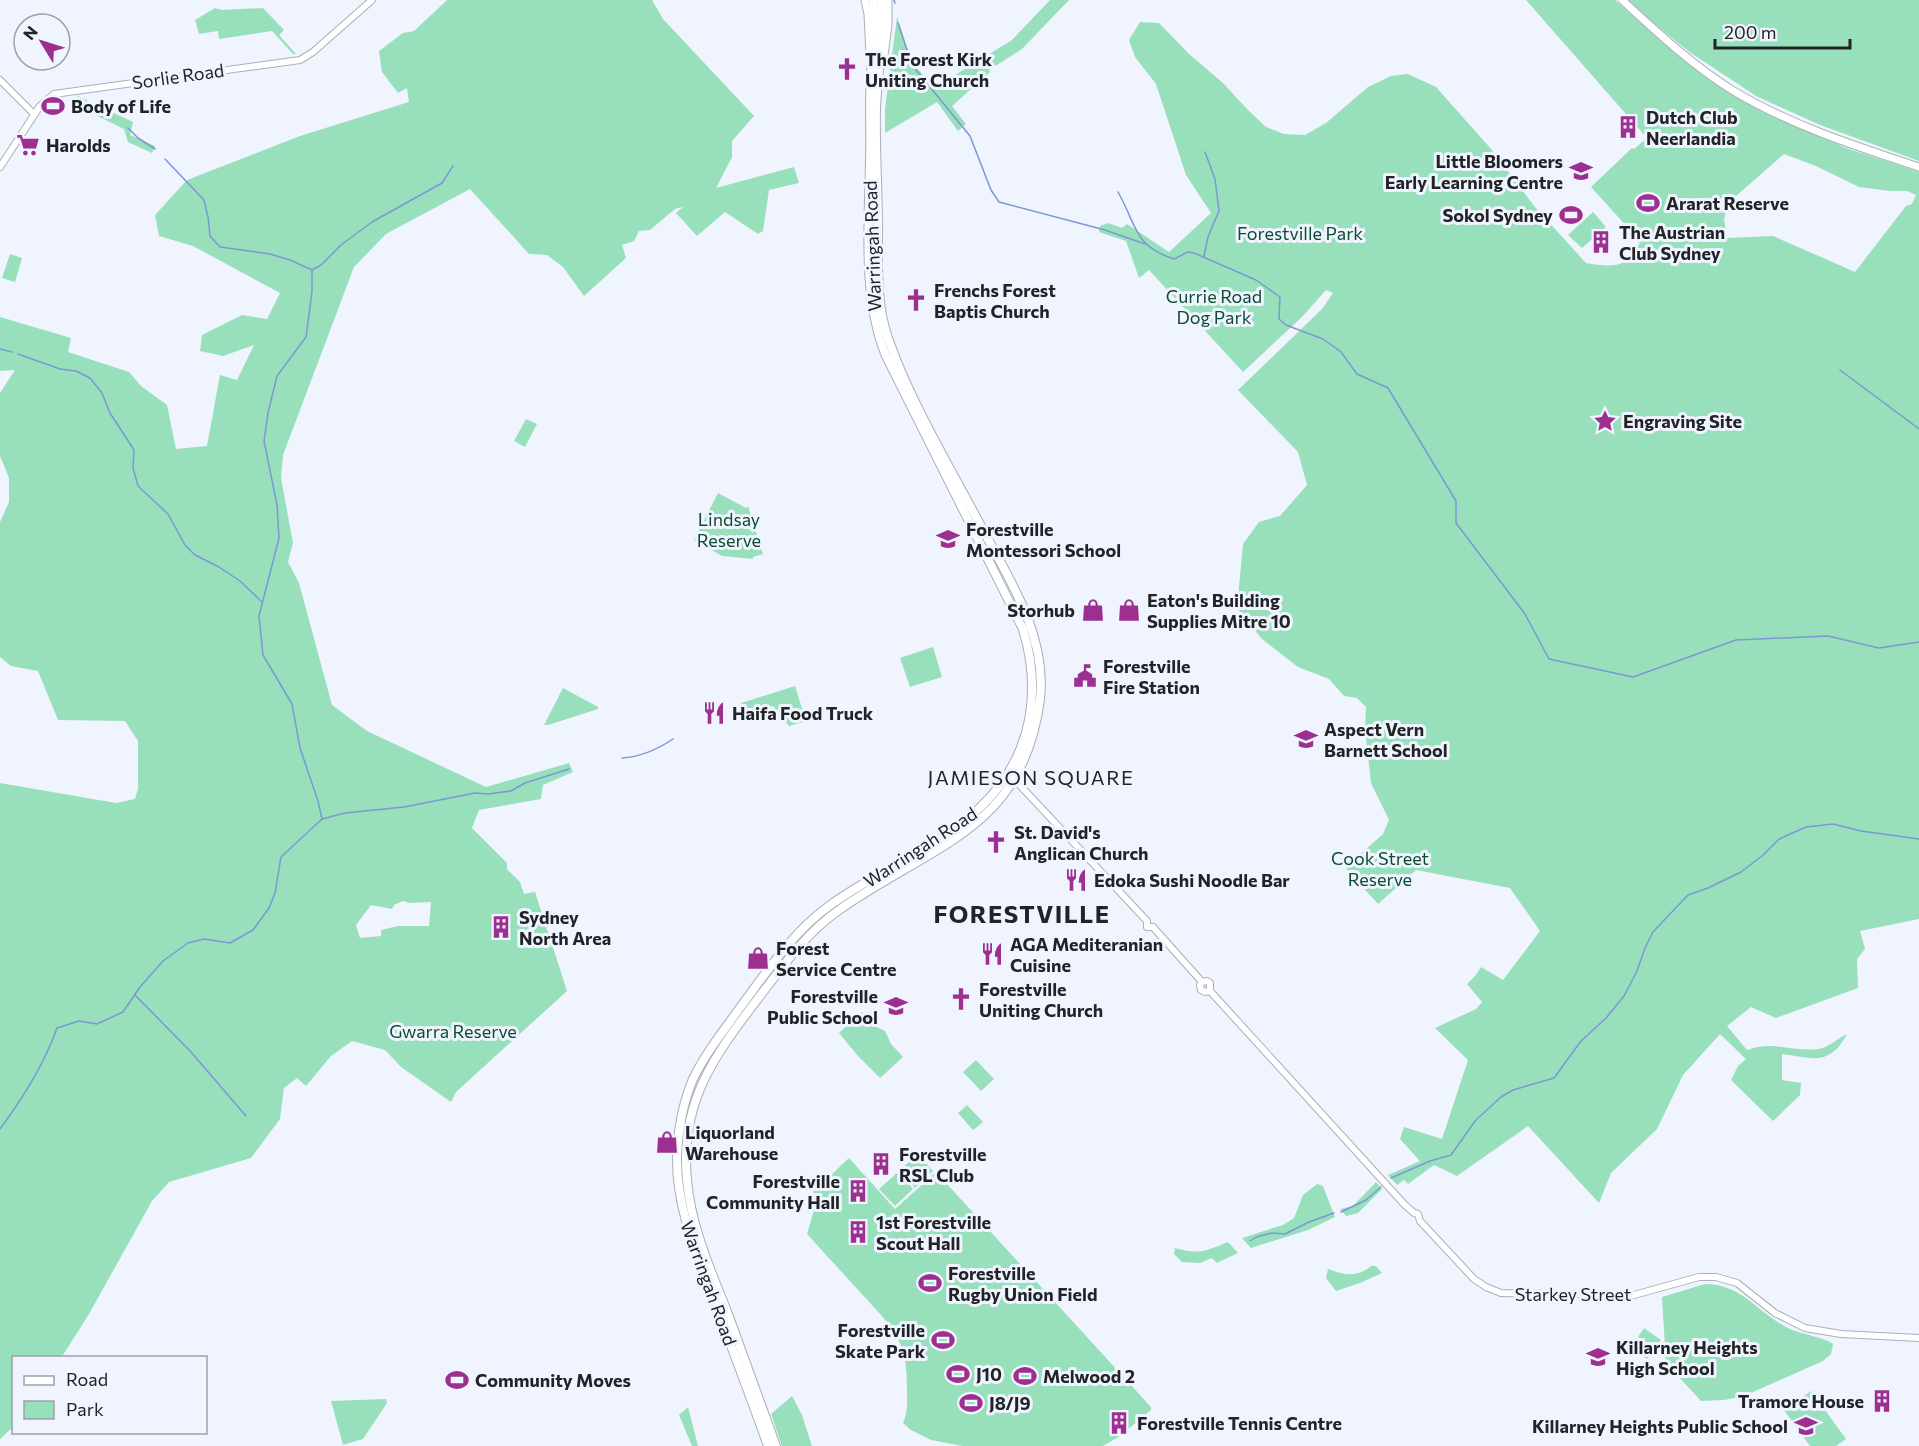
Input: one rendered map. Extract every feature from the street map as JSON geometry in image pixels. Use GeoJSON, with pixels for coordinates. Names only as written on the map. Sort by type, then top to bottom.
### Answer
{"type":"FeatureCollection","features":[{"type":"Feature","properties":{"kind":"highway","name":"Warringah Road"},"geometry":{"type":"LineString","coordinates":[[873,0],[874,36],[870,73],[874,177]]}},
{"type":"Feature","properties":{"kind":"highway","name":"Warringah Road"},"geometry":{"type":"LineString","coordinates":[[776,1446],[686,1221],[678,1174],[678,1141],[693,1080],[706,1055],[787,946],[829,906],[895,870],[964,822],[1012,777],[1032,701],[1027,629],[1006,582],[885,341],[872,299],[881,0]]}},
{"type":"Feature","properties":{"kind":"highway","name":"Warringah Road"},"geometry":{"type":"LineString","coordinates":[[740,1357],[768,1446]]}},
{"type":"Feature","properties":{"kind":"main road","name":"Warringah Road"},"geometry":{"type":"LineString","coordinates":[[865,0],[868,14],[870,73]]}},
{"type":"Feature","properties":{"kind":"main road","name":"Warringah Road"},"geometry":{"type":"LineString","coordinates":[[878,86],[887,33],[888,0]]}},
{"type":"Feature","properties":{"kind":"main road"},"geometry":{"type":"LineString","coordinates":[[1622,0],[1675,49],[1732,90],[1835,140],[1919,167]]}},
{"type":"Feature","properties":{"kind":"street","name":"Sorlie Road"},"geometry":{"type":"LineString","coordinates":[[0,167],[34,114],[48,97],[60,92],[300,60],[313,52],[372,0]]}},
{"type":"Feature","properties":{"kind":"street"},"geometry":{"type":"LineString","coordinates":[[0,80],[34,114]]}},
{"type":"Feature","properties":{"kind":"street","name":"Starkey Street"},"geometry":{"type":"LineString","coordinates":[[1012,777],[1147,921],[1153,921],[1153,927],[1202,982],[1210,983],[1210,991],[1474,1279],[1486,1287],[1501,1293],[1634,1295],[1699,1277],[1716,1277],[1737,1283],[1775,1312],[1805,1328],[1841,1334],[1919,1338]]}},
{"type":"Feature","properties":{"kind":"green space","name":"Gwarra Reserve"},"geometry":{"type":"Polygon","coordinates":[[[447,0],[652,0],[663,19],[754,116],[732,141],[732,157],[716,188],[794,167],[799,183],[769,190],[763,231],[758,234],[725,212],[697,236],[676,213],[683,207],[675,209],[650,230],[639,231],[634,241],[622,245],[626,258],[584,296],[563,267],[547,255],[529,254],[470,189],[386,234],[354,267],[283,455],[281,478],[293,543],[288,562],[299,583],[332,705],[367,731],[486,787],[569,763],[573,772],[543,785],[541,799],[479,810],[472,828],[507,863],[507,869],[520,882],[524,894],[535,892],[567,991],[456,1092],[451,1102],[401,1067],[385,1050],[352,1041],[331,1056],[306,1086],[297,1078],[284,1088],[280,1119],[251,1158],[169,1182],[152,1201],[89,1314],[63,1355],[12,1356],[12,1428],[0,1439],[0,783],[116,803],[135,799],[138,789],[138,741],[125,721],[58,720],[38,671],[11,666],[0,657],[0,522],[9,502],[9,478],[0,456],[0,393],[15,370],[0,371],[0,317],[71,338],[68,352],[129,372],[141,386],[167,405],[176,449],[207,446],[220,375],[237,380],[254,345],[223,356],[200,351],[202,335],[242,315],[267,319],[280,293],[193,246],[159,236],[155,215],[187,180],[300,136],[409,102],[407,88],[398,93],[382,72],[379,51],[403,33],[414,31],[447,0]],[[403,901],[394,905],[392,909],[371,905],[356,925],[360,938],[381,936],[381,930],[398,926],[429,926],[431,902],[403,901]]]}},
{"type":"Feature","properties":{"kind":"green space"},"geometry":{"type":"Polygon","coordinates":[[[1050,0],[1069,0],[1022,49],[989,70],[990,72],[952,106],[966,124],[958,131],[937,102],[885,133],[885,109],[897,17],[912,62],[934,88],[1012,40],[1050,0]]]}},
{"type":"Feature","properties":{"kind":"green space"},"geometry":{"type":"Polygon","coordinates":[[[1526,0],[1615,0],[1676,54],[1733,93],[1782,119],[1846,148],[1919,172],[1919,919],[1860,931],[1865,949],[1857,959],[1858,988],[1776,1018],[1751,1007],[1727,1026],[1747,1050],[1765,1046],[1818,1049],[1847,1034],[1834,1052],[1827,1056],[1811,1058],[1782,1054],[1782,1080],[1801,1083],[1800,1095],[1773,1121],[1731,1080],[1738,1066],[1746,1059],[1720,1034],[1683,1075],[1657,1129],[1611,1173],[1599,1203],[1528,1126],[1457,1176],[1434,1165],[1408,1184],[1404,1180],[1397,1185],[1388,1175],[1420,1161],[1400,1139],[1404,1127],[1442,1139],[1468,1060],[1435,1028],[1476,1009],[1482,1002],[1467,984],[1481,967],[1503,980],[1540,931],[1510,888],[1416,870],[1378,904],[1347,870],[1347,866],[1383,834],[1389,820],[1371,783],[1365,729],[1366,707],[1357,698],[1344,696],[1329,679],[1298,667],[1262,639],[1237,608],[1243,544],[1259,522],[1280,516],[1307,485],[1298,452],[1238,390],[1322,309],[1333,293],[1326,290],[1303,316],[1243,372],[1149,270],[1139,278],[1126,241],[1099,232],[1100,226],[1108,223],[1122,228],[1127,224],[1169,252],[1211,213],[1186,175],[1156,84],[1135,57],[1129,40],[1140,22],[1159,23],[1266,127],[1284,134],[1305,135],[1326,123],[1368,87],[1391,76],[1408,74],[1436,87],[1492,150],[1535,207],[1586,263],[1620,264],[1638,253],[1640,241],[1591,187],[1632,148],[1634,149],[1647,138],[1526,0]],[[1784,154],[1728,203],[1724,219],[1727,238],[1773,236],[1855,272],[1906,206],[1912,204],[1916,195],[1907,191],[1859,187],[1816,166],[1784,154]]]}},
{"type":"Feature","properties":{"kind":"green space"},"geometry":{"type":"Polygon","coordinates":[[[1628,0],[1919,0],[1919,161],[1820,125],[1756,96],[1688,51],[1628,0]]]}},
{"type":"Feature","properties":{"kind":"green space"},"geometry":{"type":"Polygon","coordinates":[[[215,8],[222,10],[263,8],[284,30],[279,35],[296,54],[293,54],[272,31],[219,39],[218,31],[199,34],[195,20],[215,8]]]}},
{"type":"Feature","properties":{"kind":"green space"},"geometry":{"type":"Polygon","coordinates":[[[78,96],[133,122],[130,135],[155,146],[152,153],[128,142],[124,129],[77,106],[78,96]]]}},
{"type":"Feature","properties":{"kind":"green space"},"geometry":{"type":"Polygon","coordinates":[[[1593,212],[1606,227],[1582,248],[1568,235],[1593,212]]]}},
{"type":"Feature","properties":{"kind":"green space"},"geometry":{"type":"Polygon","coordinates":[[[10,254],[22,258],[15,282],[2,278],[10,254]]]}},
{"type":"Feature","properties":{"kind":"green space"},"geometry":{"type":"Polygon","coordinates":[[[526,419],[537,424],[525,447],[514,441],[526,419]]]}},
{"type":"Feature","properties":{"kind":"green space","name":"Lindsay Reserve"},"geometry":{"type":"Polygon","coordinates":[[[718,493],[746,508],[748,506],[763,554],[753,559],[722,556],[694,540],[718,493]]]}},
{"type":"Feature","properties":{"kind":"green space"},"geometry":{"type":"Polygon","coordinates":[[[933,647],[942,677],[910,687],[900,658],[933,647]]]}},
{"type":"Feature","properties":{"kind":"green space"},"geometry":{"type":"Polygon","coordinates":[[[795,686],[806,721],[789,726],[773,706],[745,715],[741,703],[795,686]]]}},
{"type":"Feature","properties":{"kind":"green space"},"geometry":{"type":"Polygon","coordinates":[[[563,688],[598,709],[544,725],[563,688]]]}},
{"type":"Feature","properties":{"kind":"green space"},"geometry":{"type":"Polygon","coordinates":[[[862,1012],[875,1026],[885,1031],[891,1044],[903,1057],[880,1078],[839,1033],[862,1012]]]}},
{"type":"Feature","properties":{"kind":"green space"},"geometry":{"type":"Polygon","coordinates":[[[976,1060],[994,1079],[981,1091],[963,1072],[976,1060]]]}},
{"type":"Feature","properties":{"kind":"green space"},"geometry":{"type":"Polygon","coordinates":[[[967,1105],[983,1122],[973,1130],[958,1113],[967,1105]]]}},
{"type":"Feature","properties":{"kind":"green space"},"geometry":{"type":"Polygon","coordinates":[[[918,1154],[933,1171],[915,1188],[899,1171],[918,1154]]]}},
{"type":"Feature","properties":{"kind":"green space"},"geometry":{"type":"Polygon","coordinates":[[[849,1158],[895,1209],[936,1172],[1151,1407],[1151,1410],[1120,1436],[1103,1446],[962,1446],[931,1440],[911,1430],[903,1423],[907,1406],[907,1378],[905,1358],[899,1341],[881,1315],[807,1234],[818,1197],[813,1192],[849,1158]]]}},
{"type":"Feature","properties":{"kind":"green space"},"geometry":{"type":"Polygon","coordinates":[[[898,1172],[913,1189],[895,1206],[879,1189],[898,1172]]]}},
{"type":"Feature","properties":{"kind":"green space"},"geometry":{"type":"Polygon","coordinates":[[[1376,1182],[1382,1189],[1358,1213],[1346,1216],[1340,1209],[1353,1206],[1376,1182]]]}},
{"type":"Feature","properties":{"kind":"green space"},"geometry":{"type":"Polygon","coordinates":[[[1317,1184],[1323,1186],[1335,1217],[1308,1230],[1251,1248],[1242,1238],[1283,1225],[1294,1218],[1303,1195],[1317,1184]]]}},
{"type":"Feature","properties":{"kind":"green space"},"geometry":{"type":"Polygon","coordinates":[[[1228,1242],[1238,1253],[1217,1263],[1212,1258],[1200,1263],[1182,1262],[1174,1254],[1175,1248],[1202,1251],[1228,1242]]]}},
{"type":"Feature","properties":{"kind":"green space"},"geometry":{"type":"Polygon","coordinates":[[[1376,1266],[1382,1273],[1336,1291],[1326,1278],[1328,1269],[1355,1274],[1376,1266]]]}},
{"type":"Feature","properties":{"kind":"green space"},"geometry":{"type":"Polygon","coordinates":[[[1705,1284],[1730,1289],[1790,1329],[1830,1342],[1833,1344],[1831,1354],[1823,1361],[1744,1396],[1701,1401],[1666,1363],[1662,1297],[1705,1284]]]}},
{"type":"Feature","properties":{"kind":"green space"},"geometry":{"type":"Polygon","coordinates":[[[1644,1328],[1661,1340],[1654,1349],[1638,1337],[1644,1328]]]}},
{"type":"Feature","properties":{"kind":"green space"},"geometry":{"type":"Polygon","coordinates":[[[1637,1338],[1654,1350],[1647,1359],[1630,1347],[1637,1338]]]}},
{"type":"Feature","properties":{"kind":"green space"},"geometry":{"type":"Polygon","coordinates":[[[1811,1391],[1846,1439],[1836,1446],[1810,1446],[1784,1410],[1811,1391]]]}},
{"type":"Feature","properties":{"kind":"green space"},"geometry":{"type":"Polygon","coordinates":[[[792,1396],[802,1415],[812,1446],[782,1446],[771,1414],[792,1396]]]}},
{"type":"Feature","properties":{"kind":"green space"},"geometry":{"type":"Polygon","coordinates":[[[386,1399],[387,1403],[363,1439],[343,1445],[331,1401],[386,1399]]]}},
{"type":"Feature","properties":{"kind":"green space"},"geometry":{"type":"Polygon","coordinates":[[[688,1407],[698,1446],[692,1446],[679,1415],[688,1407]]]}},
{"type":"Feature","properties":{"kind":"waterway"},"geometry":{"type":"LineString","coordinates":[[898,23],[912,65],[970,136],[991,190],[999,202],[1105,230],[1145,244]]}},
{"type":"Feature","properties":{"kind":"waterway"},"geometry":{"type":"LineString","coordinates":[[128,128],[155,149]]}},
{"type":"Feature","properties":{"kind":"waterway"},"geometry":{"type":"LineString","coordinates":[[1204,256],[1208,237],[1219,211],[1215,179],[1205,152]]}},
{"type":"Feature","properties":{"kind":"waterway"},"geometry":{"type":"LineString","coordinates":[[165,159],[204,200],[210,236],[220,247],[270,254],[312,270]]}},
{"type":"Feature","properties":{"kind":"waterway"},"geometry":{"type":"LineString","coordinates":[[0,1129],[32,1081],[57,1028],[79,1021],[97,1024],[123,1012],[140,987],[163,961],[188,943],[204,939],[230,943],[253,930],[269,908],[275,893],[281,857],[322,819],[300,748],[292,704],[263,655],[259,616],[279,538],[277,505],[264,441],[268,413],[277,376],[306,337],[312,292],[312,270],[372,222],[442,183],[453,166]]}},
{"type":"Feature","properties":{"kind":"waterway"},"geometry":{"type":"LineString","coordinates":[[1118,192],[1138,233],[1151,248],[1174,259],[1188,252],[1194,253],[1256,280],[1280,297],[1279,319],[1286,325],[1323,339],[1341,352],[1357,374],[1388,388],[1456,501],[1456,523],[1525,614],[1549,659],[1633,677],[1736,640],[1828,636],[1879,648],[1919,642]]}},
{"type":"Feature","properties":{"kind":"waterway"},"geometry":{"type":"LineString","coordinates":[[0,349],[12,352]]}},
{"type":"Feature","properties":{"kind":"waterway"},"geometry":{"type":"LineString","coordinates":[[18,354],[60,369],[76,371],[90,378],[102,393],[110,413],[134,450],[133,468],[138,486],[168,514],[185,545],[195,555],[240,581],[262,602]]}},
{"type":"Feature","properties":{"kind":"waterway"},"geometry":{"type":"LineString","coordinates":[[1840,370],[1919,429]]}},
{"type":"Feature","properties":{"kind":"waterway"},"geometry":{"type":"LineString","coordinates":[[622,758],[649,752],[673,739]]}},
{"type":"Feature","properties":{"kind":"waterway"},"geometry":{"type":"LineString","coordinates":[[322,819],[345,813],[404,807],[475,793],[511,791],[525,783],[569,769]]}},
{"type":"Feature","properties":{"kind":"waterway"},"geometry":{"type":"LineString","coordinates":[[1391,1178],[1430,1161],[1451,1155],[1475,1121],[1501,1097],[1513,1090],[1554,1078],[1581,1041],[1606,1018],[1624,996],[1653,932],[1688,895],[1741,872],[1779,839],[1806,827],[1833,824],[1861,831],[1919,839]]}},
{"type":"Feature","properties":{"kind":"waterway"},"geometry":{"type":"LineString","coordinates":[[135,995],[191,1052],[246,1116]]}},
{"type":"Feature","properties":{"kind":"waterway"},"geometry":{"type":"LineString","coordinates":[[1341,1212],[1366,1200],[1381,1187]]}},
{"type":"Feature","properties":{"kind":"waterway"},"geometry":{"type":"LineString","coordinates":[[1250,1241],[1272,1233],[1285,1234],[1334,1213]]}},
{"type":"Feature","properties":{"kind":"place","name":"The Forest Kirk Uniting Church"},"geometry":{"type":"Point","coordinates":[847,69]}},
{"type":"Feature","properties":{"kind":"place","name":"Body of Life"},"geometry":{"type":"Point","coordinates":[53,106]}},
{"type":"Feature","properties":{"kind":"place","name":"Dutch Club Neerlandia"},"geometry":{"type":"Point","coordinates":[1628,127]}},
{"type":"Feature","properties":{"kind":"place","name":"Harolds"},"geometry":{"type":"Point","coordinates":[28,145]}},
{"type":"Feature","properties":{"kind":"place","name":"Little Bloomers Early Learning Centre"},"geometry":{"type":"Point","coordinates":[1581,171]}},
{"type":"Feature","properties":{"kind":"place","name":"Ararat Reserve"},"geometry":{"type":"Point","coordinates":[1648,203]}},
{"type":"Feature","properties":{"kind":"place","name":"Sokol Sydney"},"geometry":{"type":"Point","coordinates":[1571,215]}},
{"type":"Feature","properties":{"kind":"place","name":"The Austrian Club Sydney"},"geometry":{"type":"Point","coordinates":[1601,242]}},
{"type":"Feature","properties":{"kind":"place","name":"Frenchs Forest Baptis Church"},"geometry":{"type":"Point","coordinates":[916,300]}},
{"type":"Feature","properties":{"kind":"place","name":"Engraving Site"},"geometry":{"type":"Point","coordinates":[1605,421]}},
{"type":"Feature","properties":{"kind":"place","name":"Forestville Montessori School"},"geometry":{"type":"Point","coordinates":[948,539]}},
{"type":"Feature","properties":{"kind":"place","name":"Storhub"},"geometry":{"type":"Point","coordinates":[1093,610]}},
{"type":"Feature","properties":{"kind":"place","name":"Eaton's Building Supplies Mitre 10"},"geometry":{"type":"Point","coordinates":[1129,610]}},
{"type":"Feature","properties":{"kind":"place","name":"Forestville Fire Station"},"geometry":{"type":"Point","coordinates":[1085,676]}},
{"type":"Feature","properties":{"kind":"place","name":"Haifa Food Truck"},"geometry":{"type":"Point","coordinates":[714,713]}},
{"type":"Feature","properties":{"kind":"place","name":"Aspect Vern Barnett School"},"geometry":{"type":"Point","coordinates":[1306,739]}},
{"type":"Feature","properties":{"kind":"place","name":"St. David's Anglican Church"},"geometry":{"type":"Point","coordinates":[996,842]}},
{"type":"Feature","properties":{"kind":"place","name":"Edoka Sushi Noodle Bar"},"geometry":{"type":"Point","coordinates":[1076,880]}},
{"type":"Feature","properties":{"kind":"place","name":"Sydney North Area"},"geometry":{"type":"Point","coordinates":[501,927]}},
{"type":"Feature","properties":{"kind":"place","name":"AGA Mediteranian Cuisine"},"geometry":{"type":"Point","coordinates":[992,954]}},
{"type":"Feature","properties":{"kind":"place","name":"Forest Service Centre"},"geometry":{"type":"Point","coordinates":[758,958]}},
{"type":"Feature","properties":{"kind":"place","name":"Forestville Uniting Church"},"geometry":{"type":"Point","coordinates":[961,999]}},
{"type":"Feature","properties":{"kind":"place","name":"Forestville Public School"},"geometry":{"type":"Point","coordinates":[896,1006]}},
{"type":"Feature","properties":{"kind":"place","name":"Liquorland Warehouse"},"geometry":{"type":"Point","coordinates":[667,1142]}},
{"type":"Feature","properties":{"kind":"place","name":"Forestville RSL Club"},"geometry":{"type":"Point","coordinates":[881,1164]}},
{"type":"Feature","properties":{"kind":"place","name":"Forestville Community Hall"},"geometry":{"type":"Point","coordinates":[858,1191]}},
{"type":"Feature","properties":{"kind":"place","name":"1st Forestville Scout Hall"},"geometry":{"type":"Point","coordinates":[858,1232]}},
{"type":"Feature","properties":{"kind":"place","name":"Forestville Rugby Union Field"},"geometry":{"type":"Point","coordinates":[930,1283]}},
{"type":"Feature","properties":{"kind":"place","name":"Forestville Skate Park"},"geometry":{"type":"Point","coordinates":[943,1340]}},
{"type":"Feature","properties":{"kind":"place","name":"Killarney Heights High School"},"geometry":{"type":"Point","coordinates":[1598,1357]}},
{"type":"Feature","properties":{"kind":"place","name":"J10"},"geometry":{"type":"Point","coordinates":[958,1374]}},
{"type":"Feature","properties":{"kind":"place","name":"Melwood 2"},"geometry":{"type":"Point","coordinates":[1025,1376]}},
{"type":"Feature","properties":{"kind":"place","name":"Community Moves"},"geometry":{"type":"Point","coordinates":[457,1380]}},
{"type":"Feature","properties":{"kind":"place","name":"Tramore House"},"geometry":{"type":"Point","coordinates":[1882,1401]}},
{"type":"Feature","properties":{"kind":"place","name":"J8/J9"},"geometry":{"type":"Point","coordinates":[971,1403]}},
{"type":"Feature","properties":{"kind":"place","name":"Forestville Tennis Centre"},"geometry":{"type":"Point","coordinates":[1119,1423]}},
{"type":"Feature","properties":{"kind":"place","name":"Killarney Heights Public School"},"geometry":{"type":"Point","coordinates":[1806,1426]}},
{"type":"Feature","properties":{"kind":"district","name":"JAMIESON SQUARE"},"geometry":{"type":"Point","coordinates":[1031,777]}},
{"type":"Feature","properties":{"kind":"district","name":"FORESTVILLE"},"geometry":{"type":"Point","coordinates":[1022,913]}},
{"type":"Feature","properties":{"kind":"park label","name":"Forestville Park"},"geometry":{"type":"Point","coordinates":[1300,233]}},
{"type":"Feature","properties":{"kind":"park label","name":"Currie Road Dog Park"},"geometry":{"type":"Point","coordinates":[1214,306]}},
{"type":"Feature","properties":{"kind":"park label","name":"Cook Street Reserve"},"geometry":{"type":"Point","coordinates":[1380,868]}}]}
